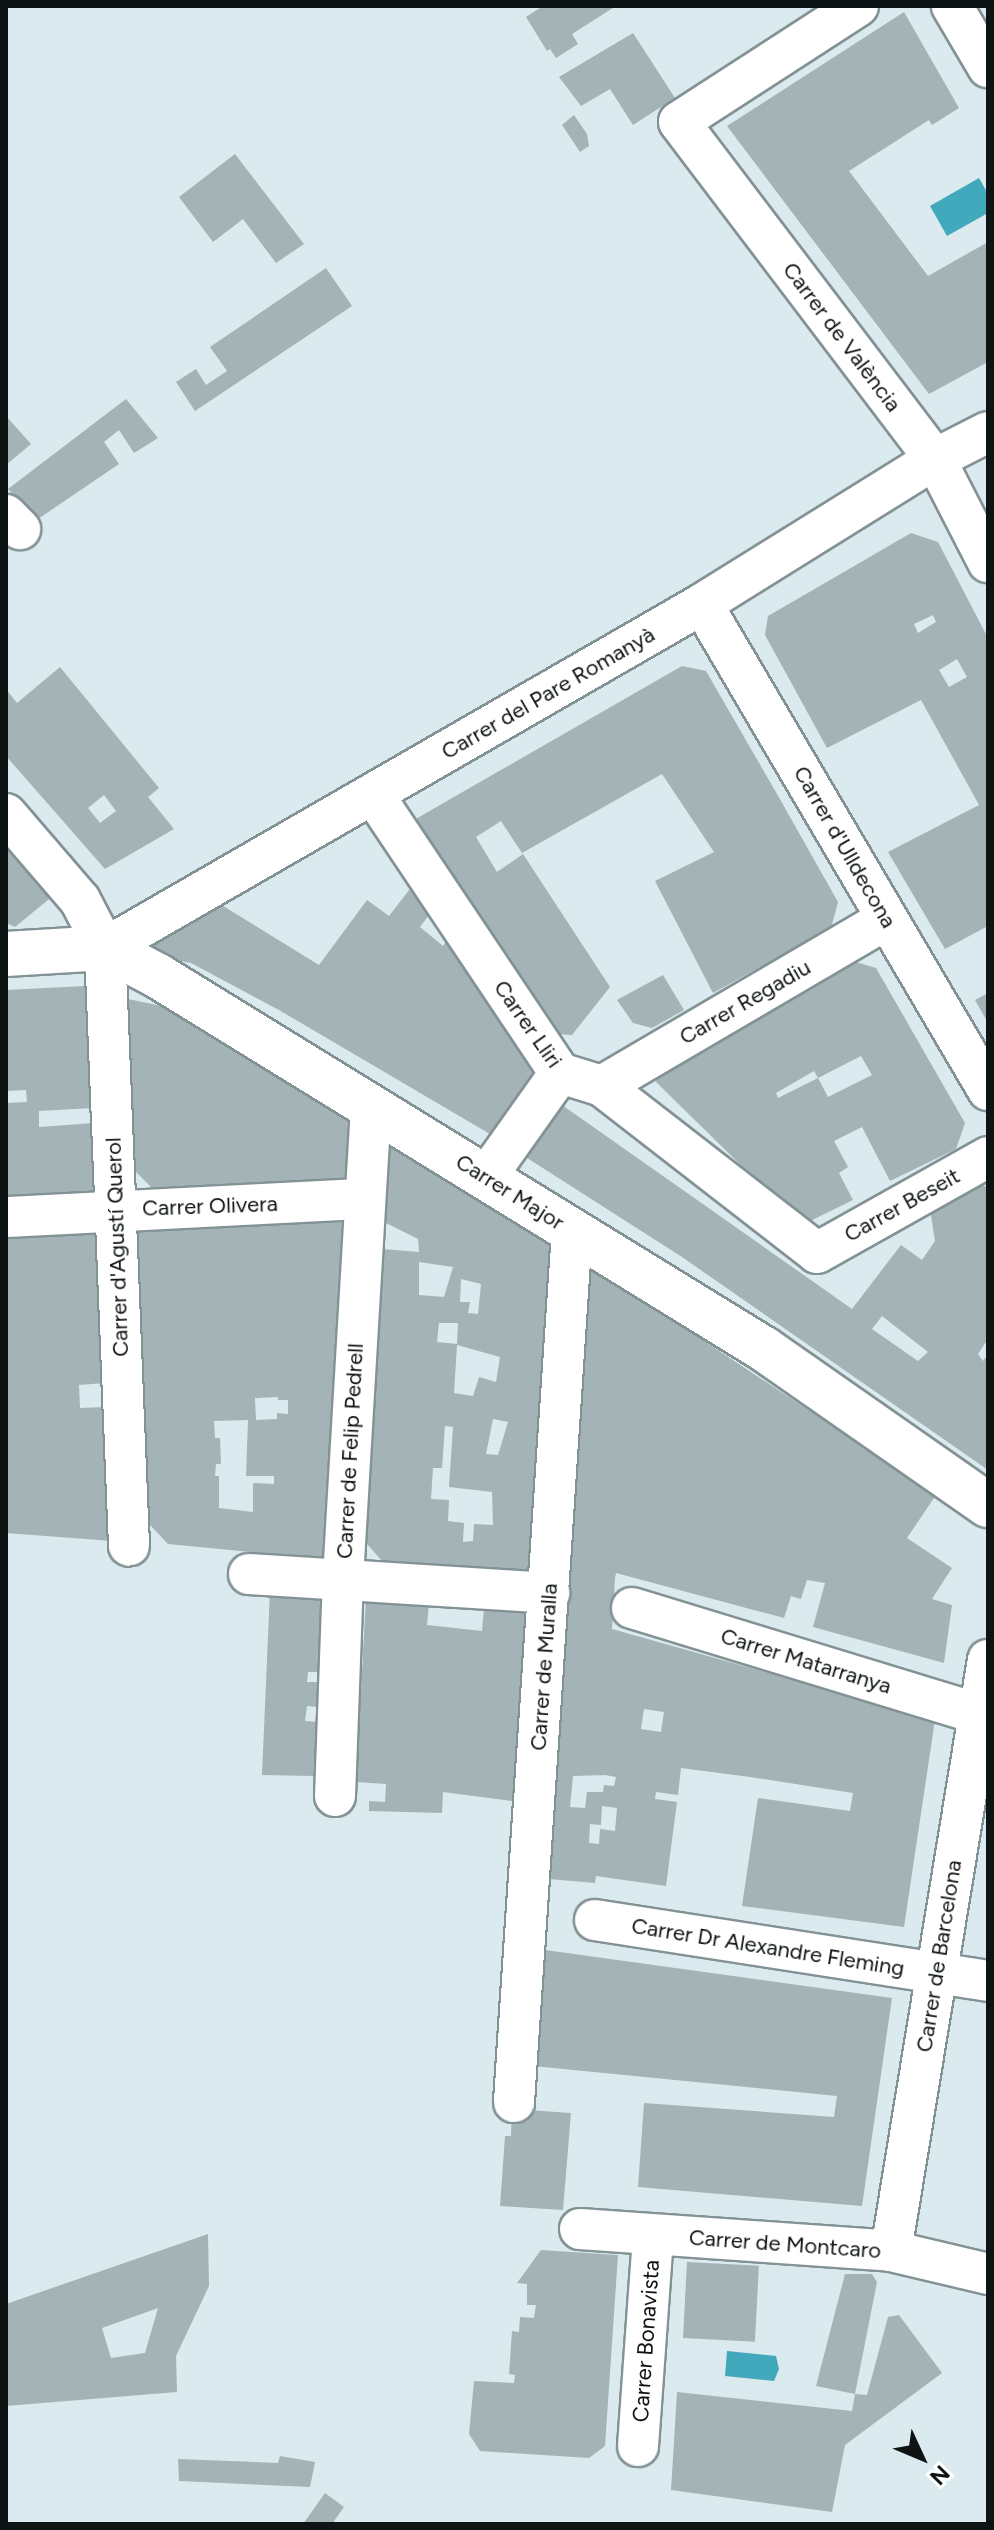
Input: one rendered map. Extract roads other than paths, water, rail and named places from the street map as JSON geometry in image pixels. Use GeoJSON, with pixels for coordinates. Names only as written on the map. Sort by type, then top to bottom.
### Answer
{"type":"FeatureCollection","features":[{"type":"Feature","properties":{"kind":"street","name":"Carrer de València"},"geometry":{"type":"LineString","coordinates":[[858,6],[679,122],[935,459],[988,562]]}},
{"type":"Feature","properties":{"kind":"street"},"geometry":{"type":"LineString","coordinates":[[952,6],[988,67]]}},
{"type":"Feature","properties":{"kind":"street","name":"Carrer del Pare Romanyà"},"geometry":{"type":"LineString","coordinates":[[105,948],[702,604],[935,459],[988,432]]}},
{"type":"Feature","properties":{"kind":"street","name":"Carrer d'Ulldecona"},"geometry":{"type":"LineString","coordinates":[[702,604],[988,1090]]}},
{"type":"Feature","properties":{"kind":"street","name":"Carrer Lliri"},"geometry":{"type":"LineString","coordinates":[[373,794],[560,1073],[602,1086],[817,1253]]}},
{"type":"Feature","properties":{"kind":"street"},"geometry":{"type":"LineString","coordinates":[[6,814],[80,900],[105,948],[6,954]]}},
{"type":"Feature","properties":{"kind":"street","name":"Carrer Regadiu"},"geometry":{"type":"LineString","coordinates":[[602,1086],[887,919]]}},
{"type":"Feature","properties":{"kind":"street","name":"Carrer Major"},"geometry":{"type":"LineString","coordinates":[[105,948],[158,976],[764,1349],[988,1505]]}},
{"type":"Feature","properties":{"kind":"street","name":"Carrer d'Agustí Querol"},"geometry":{"type":"LineString","coordinates":[[105,948],[129,1546]]}},
{"type":"Feature","properties":{"kind":"street"},"geometry":{"type":"LineString","coordinates":[[486,1177],[560,1073]]}},
{"type":"Feature","properties":{"kind":"street","name":"Carrer de Felip Pedrell"},"geometry":{"type":"LineString","coordinates":[[335,1796],[343,1578],[371,1107]]}},
{"type":"Feature","properties":{"kind":"street","name":"Carrer Beseit"},"geometry":{"type":"LineString","coordinates":[[817,1253],[988,1157]]}},
{"type":"Feature","properties":{"kind":"street","name":"Carrer Olivera"},"geometry":{"type":"LineString","coordinates":[[6,1217],[365,1199]]}},
{"type":"Feature","properties":{"kind":"street","name":"Carrer de Muralla"},"geometry":{"type":"LineString","coordinates":[[514,2102],[572,1231]]}},
{"type":"Feature","properties":{"kind":"street"},"geometry":{"type":"LineString","coordinates":[[249,1574],[549,1593]]}},
{"type":"Feature","properties":{"kind":"street","name":"Carrer Matarranya"},"geometry":{"type":"LineString","coordinates":[[632,1608],[979,1714]]}},
{"type":"Feature","properties":{"kind":"street","name":"Carrer de Barcelona"},"geometry":{"type":"LineString","coordinates":[[891,2251],[988,1660]]}},
{"type":"Feature","properties":{"kind":"street","name":"Carrer Dr Alexandre Fleming"},"geometry":{"type":"LineString","coordinates":[[595,1920],[988,1981]]}},
{"type":"Feature","properties":{"kind":"street","name":"Carrer de Montcaro"},"geometry":{"type":"LineString","coordinates":[[580,2229],[891,2251],[988,2274]]}},
{"type":"Feature","properties":{"kind":"street","name":"Carrer Bonavista"},"geometry":{"type":"LineString","coordinates":[[638,2446],[653,2236]]}},
{"type":"Feature","properties":{"kind":"water"},"geometry":{"type":"Polygon","coordinates":[[[979,178],[988,194],[988,213],[947,236],[930,206],[979,178]]]}},
{"type":"Feature","properties":{"kind":"water"},"geometry":{"type":"Polygon","coordinates":[[[727,2351],[776,2356],[779,2369],[774,2381],[725,2376],[727,2351]]]}}]}
